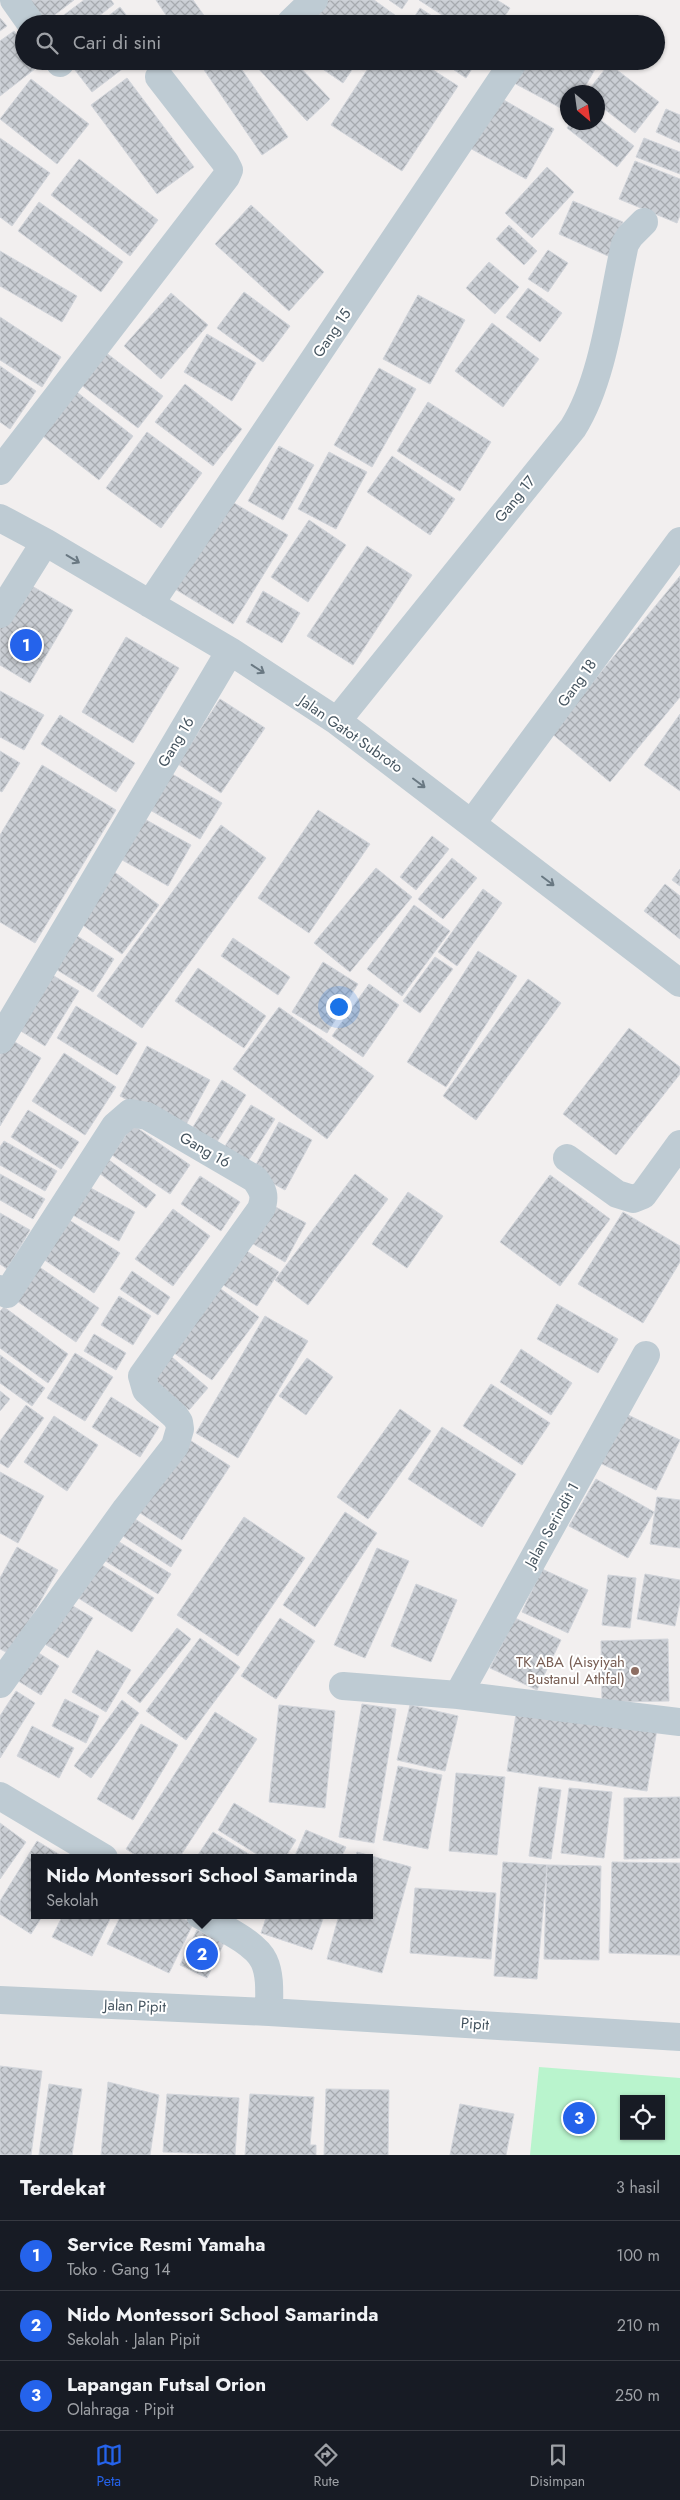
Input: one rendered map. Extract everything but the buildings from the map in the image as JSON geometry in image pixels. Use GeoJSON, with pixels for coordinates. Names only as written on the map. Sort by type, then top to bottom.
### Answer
{"type":"FeatureCollection","features":[{"type":"Feature","properties":{"kind":"street"},"geometry":{"type":"LineString","coordinates":[[14,0],[25,15]]}},
{"type":"Feature","properties":{"kind":"street"},"geometry":{"type":"LineString","coordinates":[[298,15],[314,0]]}},
{"type":"Feature","properties":{"kind":"street","name":"Gang 15"},"geometry":{"type":"LineString","coordinates":[[150,604],[508,70]]}},
{"type":"Feature","properties":{"kind":"street"},"geometry":{"type":"LineString","coordinates":[[0,471],[226,177],[229,170],[225,162],[159,77]]}},
{"type":"Feature","properties":{"kind":"street","name":"Gang 17"},"geometry":{"type":"LineString","coordinates":[[337,721],[573,428],[582,414],[594,384],[625,244],[644,222]]}},
{"type":"Feature","properties":{"kind":"street","name":"Jalan Gatot Subroto"},"geometry":{"type":"LineString","coordinates":[[0,518],[45,542],[230,651],[337,721],[680,983]]}},
{"type":"Feature","properties":{"kind":"street","name":"Gang 18"},"geometry":{"type":"LineString","coordinates":[[472,824],[680,541]]}},
{"type":"Feature","properties":{"kind":"street"},"geometry":{"type":"LineString","coordinates":[[0,614],[45,542]]}},
{"type":"Feature","properties":{"kind":"street","name":"Gang 16"},"geometry":{"type":"LineString","coordinates":[[0,1040],[230,651]]}},
{"type":"Feature","properties":{"kind":"street","name":"Gang 16"},"geometry":{"type":"LineString","coordinates":[[0,1684],[126,1509],[175,1446],[180,1429],[179,1422],[175,1416],[146,1390],[142,1382],[144,1369],[261,1209],[265,1196],[255,1179],[147,1116],[130,1113],[115,1126],[2,1295]]}},
{"type":"Feature","properties":{"kind":"street"},"geometry":{"type":"LineString","coordinates":[[567,1158],[617,1194],[633,1199],[643,1196],[680,1144]]}},
{"type":"Feature","properties":{"kind":"street","name":"Jalan Serindit 1"},"geometry":{"type":"LineString","coordinates":[[458,1695],[646,1355]]}},
{"type":"Feature","properties":{"kind":"street"},"geometry":{"type":"LineString","coordinates":[[344,1686],[458,1695],[680,1722]]}},
{"type":"Feature","properties":{"kind":"street"},"geometry":{"type":"LineString","coordinates":[[0,1796],[97,1854]]}},
{"type":"Feature","properties":{"kind":"street"},"geometry":{"type":"LineString","coordinates":[[207,1919],[257,1949],[264,1962],[268,1977],[270,2012]]}},
{"type":"Feature","properties":{"kind":"street","name":"Jalan Pipit"},"geometry":{"type":"LineString","coordinates":[[0,2000],[270,2012]]}},
{"type":"Feature","properties":{"kind":"street","name":"Pipit"},"geometry":{"type":"LineString","coordinates":[[270,2012],[680,2037]]}},
{"type":"Feature","properties":{"kind":"green space"},"geometry":{"type":"Polygon","coordinates":[[[539,2067],[680,2078],[680,2155],[530,2155],[539,2067]]]}},
{"type":"Feature","properties":{"kind":"place","name":"Service Resmi Yamaha"},"geometry":{"type":"Point","coordinates":[26,645]}},
{"type":"Feature","properties":{"kind":"place","name":"TK ABA (Aisyiyah Bustanul Athfal)"},"geometry":{"type":"Point","coordinates":[635,1671]}},
{"type":"Feature","properties":{"kind":"place","name":"Nido Montessori School Samarinda"},"geometry":{"type":"Point","coordinates":[202,1954]}},
{"type":"Feature","properties":{"kind":"place","name":"Lapangan Futsal Orion"},"geometry":{"type":"Point","coordinates":[579,2118]}}]}
